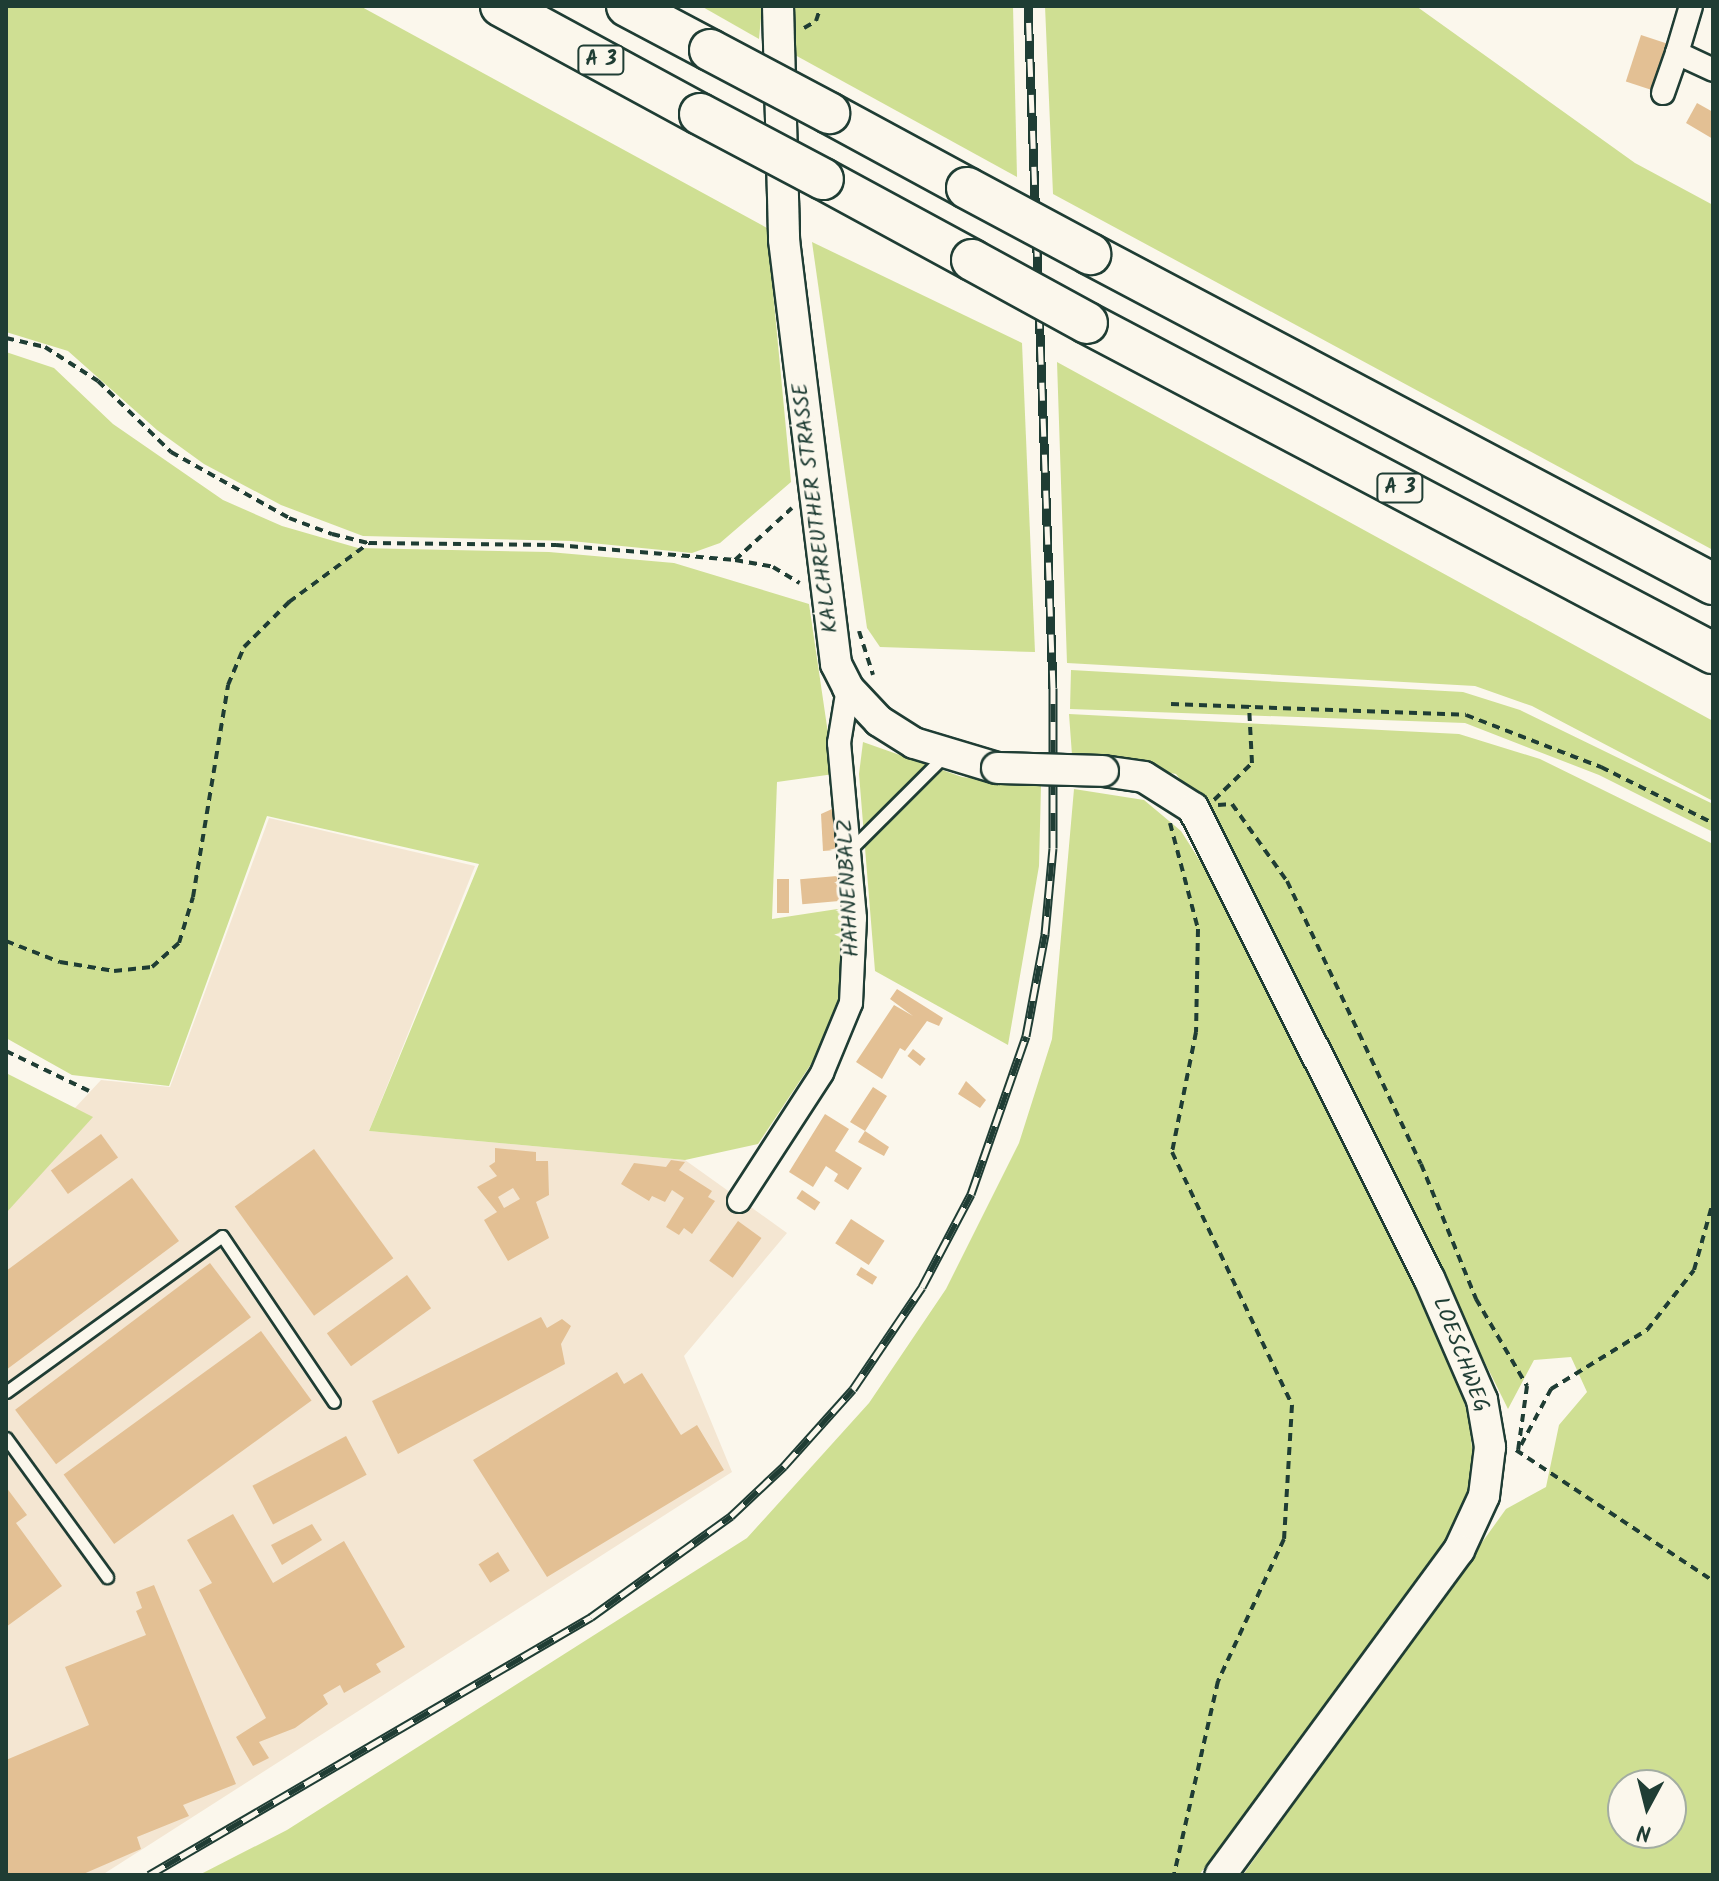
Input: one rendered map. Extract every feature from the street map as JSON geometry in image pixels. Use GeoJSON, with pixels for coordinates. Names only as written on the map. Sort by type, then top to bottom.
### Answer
{"type":"FeatureCollection","features":[{"type":"Feature","properties":{"kind":"highway","name":"A 3"},"geometry":{"type":"LineString","coordinates":[[501,6],[1087,323],[1713,653]]}},
{"type":"Feature","properties":{"kind":"highway"},"geometry":{"type":"LineString","coordinates":[[627,6],[1713,584]]}},
{"type":"Feature","properties":{"kind":"street","name":"KALCHREUTHER STRASSE"},"geometry":{"type":"LineString","coordinates":[[778,6],[784,240],[836,664],[848,688],[879,721],[914,743],[997,768],[1103,771],[1144,777]]}},
{"type":"Feature","properties":{"kind":"street"},"geometry":{"type":"LineString","coordinates":[[1663,93],[1691,6]]}},
{"type":"Feature","properties":{"kind":"street"},"geometry":{"type":"LineString","coordinates":[[1677,53],[1713,70]]}},
{"type":"Feature","properties":{"kind":"street","name":"HAHNENBALZ"},"geometry":{"type":"LineString","coordinates":[[739,1201],[822,1073],[851,1003],[855,918],[839,743],[848,688]]}},
{"type":"Feature","properties":{"kind":"street"},"geometry":{"type":"LineString","coordinates":[[1144,777],[1193,808]]}},
{"type":"Feature","properties":{"kind":"street","name":"LOESCHWEG"},"geometry":{"type":"LineString","coordinates":[[1193,808],[1429,1278],[1482,1400],[1490,1447],[1484,1496],[1459,1550],[1220,1875]]}},
{"type":"Feature","properties":{"kind":"lane"},"geometry":{"type":"LineString","coordinates":[[851,849],[946,754]]}},
{"type":"Feature","properties":{"kind":"lane"},"geometry":{"type":"LineString","coordinates":[[6,1392],[222,1236],[334,1402]]}},
{"type":"Feature","properties":{"kind":"lane"},"geometry":{"type":"LineString","coordinates":[[6,1438],[107,1577]]}},
{"type":"Feature","properties":{"kind":"path"},"geometry":{"type":"LineString","coordinates":[[816,21],[821,6]]}},
{"type":"Feature","properties":{"kind":"path"},"geometry":{"type":"LineString","coordinates":[[6,338],[45,347],[98,381],[184,460],[289,518],[369,543],[556,545],[735,560],[773,567],[827,598]]}},
{"type":"Feature","properties":{"kind":"path"},"geometry":{"type":"LineString","coordinates":[[735,560],[813,489]]}},
{"type":"Feature","properties":{"kind":"path"},"geometry":{"type":"LineString","coordinates":[[6,941],[60,962],[114,971],[152,967],[179,943],[193,897],[228,685],[244,647],[289,602],[369,543]]}},
{"type":"Feature","properties":{"kind":"path"},"geometry":{"type":"LineString","coordinates":[[855,617],[878,682]]}},
{"type":"Feature","properties":{"kind":"path"},"geometry":{"type":"LineString","coordinates":[[1171,704],[1466,715],[1601,767],[1713,823]]}},
{"type":"Feature","properties":{"kind":"path"},"geometry":{"type":"LineString","coordinates":[[1193,808],[1219,798],[1252,763],[1249,705]]}},
{"type":"Feature","properties":{"kind":"path"},"geometry":{"type":"LineString","coordinates":[[1144,777],[1179,844],[1198,929],[1196,1032],[1172,1152],[1292,1405],[1284,1539],[1218,1681],[1174,1875]]}},
{"type":"Feature","properties":{"kind":"path"},"geometry":{"type":"LineString","coordinates":[[1193,808],[1232,804],[1287,881],[1421,1164],[1476,1299],[1527,1386],[1518,1451]]}},
{"type":"Feature","properties":{"kind":"path"},"geometry":{"type":"LineString","coordinates":[[6,1051],[89,1091]]}},
{"type":"Feature","properties":{"kind":"path"},"geometry":{"type":"LineString","coordinates":[[1518,1451],[1551,1389],[1647,1330],[1694,1270],[1713,1202]]}},
{"type":"Feature","properties":{"kind":"path"},"geometry":{"type":"LineString","coordinates":[[1518,1451],[1713,1581]]}},
{"type":"Feature","properties":{"kind":"shaded area"},"geometry":{"type":"Polygon","coordinates":[[[269,818],[475,866],[369,1131],[685,1160],[787,1233],[684,1356],[732,1472],[102,1875],[6,1875],[6,1182],[101,1080],[170,1087],[269,818]]]}},
{"type":"Feature","properties":{"kind":"green space"},"geometry":{"type":"Polygon","coordinates":[[[6,6],[360,6],[767,228],[791,482],[720,543],[692,553],[571,541],[363,536],[281,505],[204,464],[157,430],[68,351],[6,332],[6,6]]]}},
{"type":"Feature","properties":{"kind":"green space"},"geometry":{"type":"Polygon","coordinates":[[[701,6],[762,6],[759,39],[701,6]]]}},
{"type":"Feature","properties":{"kind":"green space"},"geometry":{"type":"Polygon","coordinates":[[[794,6],[1013,6],[1017,177],[795,55],[794,6]]]}},
{"type":"Feature","properties":{"kind":"green space"},"geometry":{"type":"Polygon","coordinates":[[[1045,6],[1416,6],[1635,163],[1713,205],[1713,550],[1053,194],[1045,6]]]}},
{"type":"Feature","properties":{"kind":"green space"},"geometry":{"type":"Polygon","coordinates":[[[812,242],[1022,343],[1035,652],[880,647],[867,628],[812,242]]]}},
{"type":"Feature","properties":{"kind":"green space"},"geometry":{"type":"Polygon","coordinates":[[[6,352],[54,368],[113,424],[223,500],[282,526],[358,548],[549,552],[674,563],[809,604],[834,774],[777,782],[772,919],[844,908],[845,987],[829,1037],[758,1144],[685,1160],[369,1131],[479,864],[267,816],[169,1086],[72,1075],[6,1038],[6,352]]]}},
{"type":"Feature","properties":{"kind":"green space"},"geometry":{"type":"Polygon","coordinates":[[[1057,362],[1713,721],[1713,801],[1532,706],[1475,686],[1067,663],[1057,362]]]}},
{"type":"Feature","properties":{"kind":"green space"},"geometry":{"type":"Polygon","coordinates":[[[1071,670],[1463,692],[1520,710],[1713,804],[1713,832],[1599,775],[1465,723],[1070,709],[1071,670]]]}},
{"type":"Feature","properties":{"kind":"green space"},"geometry":{"type":"Polygon","coordinates":[[[1069,714],[1459,734],[1540,759],[1713,844],[1713,1875],[1243,1875],[1506,1509],[1546,1487],[1559,1425],[1587,1392],[1571,1357],[1534,1360],[1508,1409],[1221,830],[1176,774],[1072,755],[1069,714]]]}},
{"type":"Feature","properties":{"kind":"green space"},"geometry":{"type":"Polygon","coordinates":[[[863,742],[962,777],[1041,786],[1039,866],[1008,1045],[875,971],[859,774],[863,742]]]}},
{"type":"Feature","properties":{"kind":"green space"},"geometry":{"type":"Polygon","coordinates":[[[1074,789],[1144,800],[1181,831],[1219,891],[1446,1344],[1469,1418],[1474,1469],[1464,1513],[1429,1569],[1199,1875],[199,1875],[287,1830],[747,1538],[869,1403],[946,1289],[1019,1143],[1052,1039],[1074,789]]]}},
{"type":"Feature","properties":{"kind":"green space"},"geometry":{"type":"Polygon","coordinates":[[[6,1073],[93,1117],[6,1213],[6,1073]]]}},
{"type":"Feature","properties":{"kind":"building"},"geometry":{"type":"Polygon","coordinates":[[[1641,35],[1668,44],[1652,90],[1626,82],[1641,35]]]}},
{"type":"Feature","properties":{"kind":"building"},"geometry":{"type":"Polygon","coordinates":[[[1697,103],[1713,112],[1713,139],[1686,123],[1697,103]]]}},
{"type":"Feature","properties":{"kind":"building"},"geometry":{"type":"Polygon","coordinates":[[[832,809],[836,850],[823,851],[821,814],[832,809]]]}},
{"type":"Feature","properties":{"kind":"building"},"geometry":{"type":"Polygon","coordinates":[[[837,876],[839,901],[802,904],[800,879],[837,876]]]}},
{"type":"Feature","properties":{"kind":"building"},"geometry":{"type":"Polygon","coordinates":[[[777,879],[789,879],[789,913],[777,913],[777,879]]]}},
{"type":"Feature","properties":{"kind":"building"},"geometry":{"type":"Polygon","coordinates":[[[897,989],[943,1018],[939,1026],[927,1021],[905,1051],[900,1048],[882,1079],[856,1062],[894,1005],[913,1016],[890,999],[897,989]]]}},
{"type":"Feature","properties":{"kind":"building"},"geometry":{"type":"Polygon","coordinates":[[[913,1049],[926,1059],[920,1066],[907,1056],[913,1049]]]}},
{"type":"Feature","properties":{"kind":"building"},"geometry":{"type":"Polygon","coordinates":[[[966,1081],[986,1100],[980,1108],[958,1094],[966,1081]]]}},
{"type":"Feature","properties":{"kind":"building"},"geometry":{"type":"Polygon","coordinates":[[[873,1087],[887,1096],[865,1131],[850,1122],[873,1087]]]}},
{"type":"Feature","properties":{"kind":"building"},"geometry":{"type":"Polygon","coordinates":[[[825,1114],[849,1129],[835,1151],[862,1168],[848,1190],[834,1181],[838,1174],[826,1166],[813,1187],[789,1172],[825,1114]]]}},
{"type":"Feature","properties":{"kind":"building"},"geometry":{"type":"Polygon","coordinates":[[[865,1131],[889,1147],[884,1156],[858,1142],[865,1131]]]}},
{"type":"Feature","properties":{"kind":"building"},"geometry":{"type":"Polygon","coordinates":[[[101,1134],[118,1157],[68,1194],[51,1170],[101,1134]]]}},
{"type":"Feature","properties":{"kind":"building"},"geometry":{"type":"Polygon","coordinates":[[[495,1148],[536,1152],[536,1161],[548,1161],[549,1195],[536,1202],[549,1238],[508,1261],[484,1220],[497,1212],[477,1187],[497,1176],[489,1166],[495,1162],[495,1148]],[[513,1188],[498,1197],[504,1208],[520,1199],[513,1188]]]}},
{"type":"Feature","properties":{"kind":"building"},"geometry":{"type":"Polygon","coordinates":[[[314,1149],[393,1258],[314,1316],[235,1207],[314,1149]]]}},
{"type":"Feature","properties":{"kind":"building"},"geometry":{"type":"Polygon","coordinates":[[[671,1160],[685,1162],[679,1170],[712,1191],[708,1197],[715,1201],[692,1234],[684,1228],[679,1235],[666,1227],[684,1198],[672,1190],[665,1202],[652,1196],[649,1201],[621,1184],[634,1163],[666,1167],[671,1160]]]}},
{"type":"Feature","properties":{"kind":"building"},"geometry":{"type":"Polygon","coordinates":[[[132,1178],[179,1241],[6,1370],[6,1271],[132,1178]]]}},
{"type":"Feature","properties":{"kind":"building"},"geometry":{"type":"Polygon","coordinates":[[[802,1190],[820,1202],[815,1211],[796,1198],[802,1190]]]}},
{"type":"Feature","properties":{"kind":"building"},"geometry":{"type":"Polygon","coordinates":[[[851,1219],[885,1241],[869,1265],[835,1243],[851,1219]]]}},
{"type":"Feature","properties":{"kind":"building"},"geometry":{"type":"Polygon","coordinates":[[[738,1221],[761,1238],[733,1278],[709,1261],[738,1221]]]}},
{"type":"Feature","properties":{"kind":"building"},"geometry":{"type":"Polygon","coordinates":[[[210,1263],[251,1317],[56,1464],[15,1410],[210,1263]]]}},
{"type":"Feature","properties":{"kind":"building"},"geometry":{"type":"Polygon","coordinates":[[[861,1267],[877,1277],[872,1285],[856,1275],[861,1267]]]}},
{"type":"Feature","properties":{"kind":"building"},"geometry":{"type":"Polygon","coordinates":[[[407,1275],[431,1308],[351,1366],[327,1333],[407,1275]]]}},
{"type":"Feature","properties":{"kind":"building"},"geometry":{"type":"Polygon","coordinates":[[[541,1317],[547,1328],[562,1319],[571,1326],[561,1344],[565,1364],[398,1454],[372,1401],[541,1317]]]}},
{"type":"Feature","properties":{"kind":"building"},"geometry":{"type":"Polygon","coordinates":[[[261,1331],[312,1401],[114,1544],[64,1474],[261,1331]]]}},
{"type":"Feature","properties":{"kind":"building"},"geometry":{"type":"Polygon","coordinates":[[[617,1372],[624,1384],[642,1373],[681,1435],[697,1425],[724,1470],[547,1577],[473,1460],[617,1372]]]}},
{"type":"Feature","properties":{"kind":"building"},"geometry":{"type":"Polygon","coordinates":[[[346,1436],[367,1475],[273,1525],[252,1486],[346,1436]]]}},
{"type":"Feature","properties":{"kind":"building"},"geometry":{"type":"Polygon","coordinates":[[[6,1487],[27,1515],[16,1523],[62,1586],[6,1627],[6,1487]]]}},
{"type":"Feature","properties":{"kind":"building"},"geometry":{"type":"Polygon","coordinates":[[[233,1514],[273,1583],[344,1541],[405,1647],[376,1664],[381,1672],[344,1693],[340,1685],[323,1695],[328,1704],[295,1728],[259,1742],[269,1758],[253,1766],[236,1737],[266,1718],[199,1590],[212,1583],[187,1540],[233,1514]]]}},
{"type":"Feature","properties":{"kind":"building"},"geometry":{"type":"Polygon","coordinates":[[[312,1524],[322,1540],[282,1565],[271,1545],[312,1524]]]}},
{"type":"Feature","properties":{"kind":"building"},"geometry":{"type":"Polygon","coordinates":[[[498,1552],[510,1571],[490,1583],[478,1564],[498,1552]]]}},
{"type":"Feature","properties":{"kind":"building"},"geometry":{"type":"Polygon","coordinates":[[[154,1585],[236,1784],[183,1805],[189,1816],[137,1837],[141,1849],[81,1875],[6,1875],[6,1760],[89,1725],[65,1667],[146,1635],[136,1611],[142,1608],[136,1592],[154,1585]]]}},
{"type":"Feature","properties":{"kind":"railway"},"geometry":{"type":"LineString","coordinates":[[149,1875],[591,1617],[731,1516],[784,1466],[853,1389],[922,1287],[971,1194],[1026,1036],[1045,934],[1053,848],[1053,688],[1028,6]]}}]}
